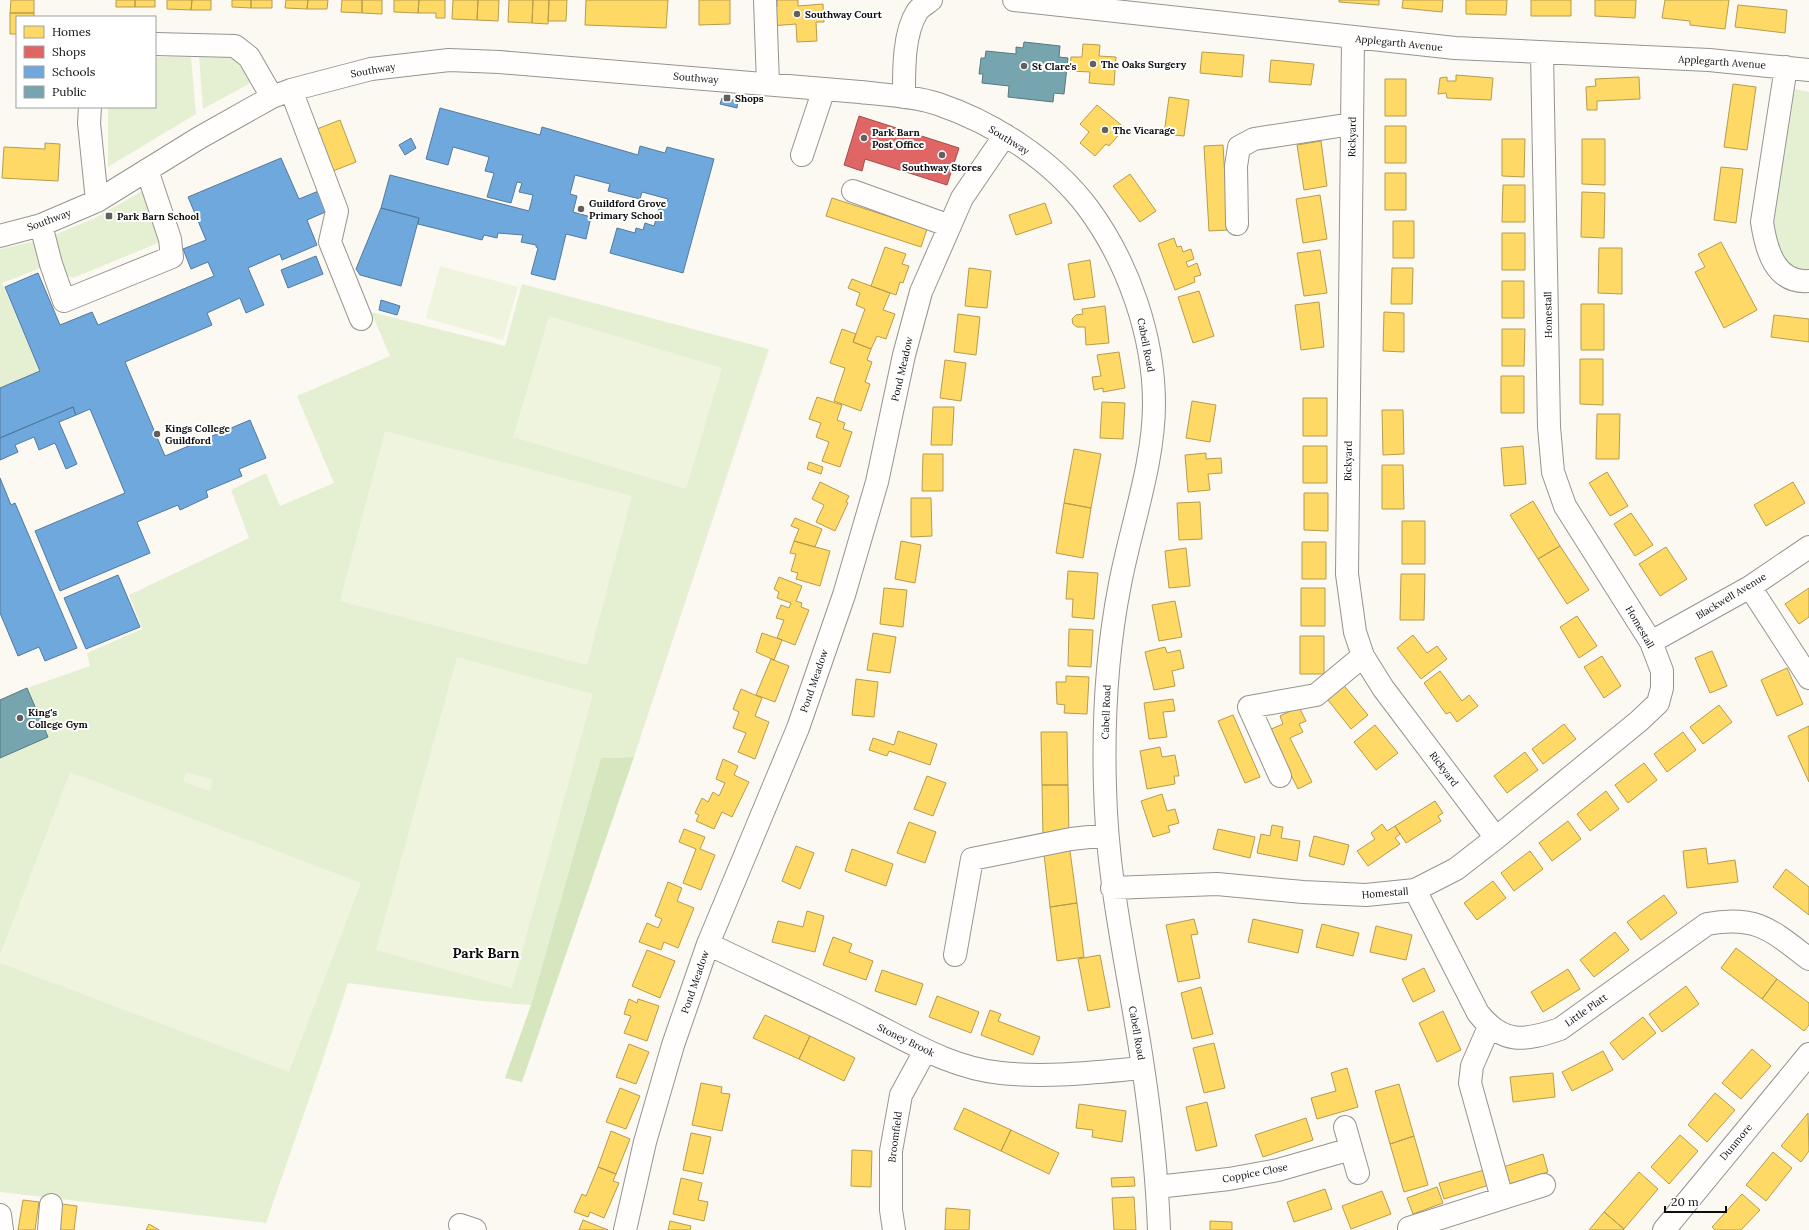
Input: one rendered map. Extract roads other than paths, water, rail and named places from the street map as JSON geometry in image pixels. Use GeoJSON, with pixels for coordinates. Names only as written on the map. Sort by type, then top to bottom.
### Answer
{"type":"FeatureCollection","features":[{"type":"Feature","properties":{"kind":"street"},"geometry":{"type":"LineString","coordinates":[[766,0],[768,84]]}},
{"type":"Feature","properties":{"kind":"street"},"geometry":{"type":"LineString","coordinates":[[904,97],[904,53],[914,18],[918,11],[931,0]]}},
{"type":"Feature","properties":{"kind":"street","name":"Applegarth Avenue"},"geometry":{"type":"LineString","coordinates":[[1014,0],[1353,39],[1454,48],[1709,60],[1809,70]]}},
{"type":"Feature","properties":{"kind":"street","name":"Rickyard"},"geometry":{"type":"LineString","coordinates":[[1353,39],[1347,574],[1355,632],[1363,656],[1383,688],[1496,838]]}},
{"type":"Feature","properties":{"kind":"street"},"geometry":{"type":"LineString","coordinates":[[156,44],[235,46],[249,57],[282,93],[337,211],[330,242],[361,319]]}},
{"type":"Feature","properties":{"kind":"street","name":"Homestall"},"geometry":{"type":"LineString","coordinates":[[1112,888],[1217,884],[1303,892],[1366,895],[1415,890],[1456,869],[1639,721],[1658,703],[1662,688],[1662,671],[1651,642],[1565,506],[1553,472],[1549,427],[1542,53]]}},
{"type":"Feature","properties":{"kind":"street","name":"Southway"},"geometry":{"type":"LineString","coordinates":[[0,236],[41,225],[97,201],[199,138],[282,93],[371,69],[449,60],[499,62],[768,84],[904,97],[936,103],[965,114],[1005,135],[1038,158],[1066,184],[1088,208]]}},
{"type":"Feature","properties":{"kind":"street"},"geometry":{"type":"LineString","coordinates":[[1786,67],[1762,222],[1765,242],[1772,261],[1782,272],[1802,281],[1809,281]]}},
{"type":"Feature","properties":{"kind":"street"},"geometry":{"type":"LineString","coordinates":[[802,155],[824,89]]}},
{"type":"Feature","properties":{"kind":"street"},"geometry":{"type":"LineString","coordinates":[[90,108],[88,123],[97,201]]}},
{"type":"Feature","properties":{"kind":"street"},"geometry":{"type":"LineString","coordinates":[[1237,224],[1236,166],[1239,148],[1254,139],[1352,124]]}},
{"type":"Feature","properties":{"kind":"street","name":"Pond Meadow"},"geometry":{"type":"LineString","coordinates":[[625,1230],[646,1142],[673,1045],[708,944],[798,728],[844,595],[876,482],[904,356],[921,292],[962,198],[1005,135]]}},
{"type":"Feature","properties":{"kind":"street"},"geometry":{"type":"LineString","coordinates":[[41,225],[51,264],[64,301],[172,257],[170,239],[147,170]]}},
{"type":"Feature","properties":{"kind":"street"},"geometry":{"type":"LineString","coordinates":[[853,191],[950,226]]}},
{"type":"Feature","properties":{"kind":"street","name":"Cabell Road"},"geometry":{"type":"LineString","coordinates":[[1088,208],[1116,252],[1139,310],[1152,371],[1154,399],[1150,449],[1119,586],[1111,641],[1104,738],[1107,835],[1112,888],[1143,1068],[1157,1187],[1159,1230]]}},
{"type":"Feature","properties":{"kind":"street","name":"Blackwell Avenue"},"geometry":{"type":"LineString","coordinates":[[1651,642],[1750,586],[1809,547]]}},
{"type":"Feature","properties":{"kind":"street"},"geometry":{"type":"LineString","coordinates":[[1750,586],[1809,678]]}},
{"type":"Feature","properties":{"kind":"street"},"geometry":{"type":"LineString","coordinates":[[1280,776],[1250,707],[1316,695],[1363,656]]}},
{"type":"Feature","properties":{"kind":"street"},"geometry":{"type":"LineString","coordinates":[[955,955],[972,859],[1071,839],[1107,835]]}},
{"type":"Feature","properties":{"kind":"street","name":"Little Platt"},"geometry":{"type":"LineString","coordinates":[[1415,890],[1478,1013],[1489,1027],[1512,1038],[1535,1038],[1560,1029],[1707,924],[1726,921],[1748,922],[1770,930],[1809,959]]}},
{"type":"Feature","properties":{"kind":"street","name":"Stoney Brook"},"geometry":{"type":"LineString","coordinates":[[708,944],[865,1019],[925,1051],[964,1064],[1000,1073],[1063,1075],[1143,1068]]}},
{"type":"Feature","properties":{"kind":"street"},"geometry":{"type":"LineString","coordinates":[[1489,1027],[1472,1066],[1470,1083],[1502,1198]]}},
{"type":"Feature","properties":{"kind":"street","name":"Broomfield"},"geometry":{"type":"LineString","coordinates":[[894,1230],[891,1210],[892,1151],[901,1095],[925,1051]]}},
{"type":"Feature","properties":{"kind":"street","name":"Dunmore"},"geometry":{"type":"LineString","coordinates":[[1664,1230],[1809,1054]]}},
{"type":"Feature","properties":{"kind":"street"},"geometry":{"type":"LineString","coordinates":[[1345,1126],[1358,1173]]}},
{"type":"Feature","properties":{"kind":"street","name":"Coppice Close"},"geometry":{"type":"LineString","coordinates":[[1157,1187],[1229,1179],[1278,1170],[1351,1149]]}},
{"type":"Feature","properties":{"kind":"street"},"geometry":{"type":"LineString","coordinates":[[1409,1228],[1544,1185]]}},
{"type":"Feature","properties":{"kind":"street"},"geometry":{"type":"LineString","coordinates":[[49,1230],[51,1205]]}},
{"type":"Feature","properties":{"kind":"street"},"geometry":{"type":"LineString","coordinates":[[0,1215],[2,1230]]}},
{"type":"Feature","properties":{"kind":"place","name":"Southway Court"},"geometry":{"type":"Point","coordinates":[797,14]}},
{"type":"Feature","properties":{"kind":"place","name":"The Oaks Surgery"},"geometry":{"type":"Point","coordinates":[1093,64]}},
{"type":"Feature","properties":{"kind":"place","name":"St Clare's"},"geometry":{"type":"Point","coordinates":[1024,66]}},
{"type":"Feature","properties":{"kind":"place","name":"Shops"},"geometry":{"type":"Point","coordinates":[727,98]}},
{"type":"Feature","properties":{"kind":"place","name":"The Vicarage"},"geometry":{"type":"Point","coordinates":[1105,130]}},
{"type":"Feature","properties":{"kind":"place","name":"Park Barn Post Office"},"geometry":{"type":"Point","coordinates":[864,138]}},
{"type":"Feature","properties":{"kind":"place","name":"Southway Stores"},"geometry":{"type":"Point","coordinates":[942,155]}},
{"type":"Feature","properties":{"kind":"place","name":"Guildford Grove Primary School"},"geometry":{"type":"Point","coordinates":[581,209]}},
{"type":"Feature","properties":{"kind":"place","name":"Park Barn School"},"geometry":{"type":"Point","coordinates":[109,216]}},
{"type":"Feature","properties":{"kind":"place","name":"Kings College Guildford"},"geometry":{"type":"Point","coordinates":[157,434]}},
{"type":"Feature","properties":{"kind":"place","name":"King's College Gym"},"geometry":{"type":"Point","coordinates":[20,718]}},
{"type":"Feature","properties":{"kind":"district","name":"Park Barn"},"geometry":{"type":"Point","coordinates":[486,953]}}]}
